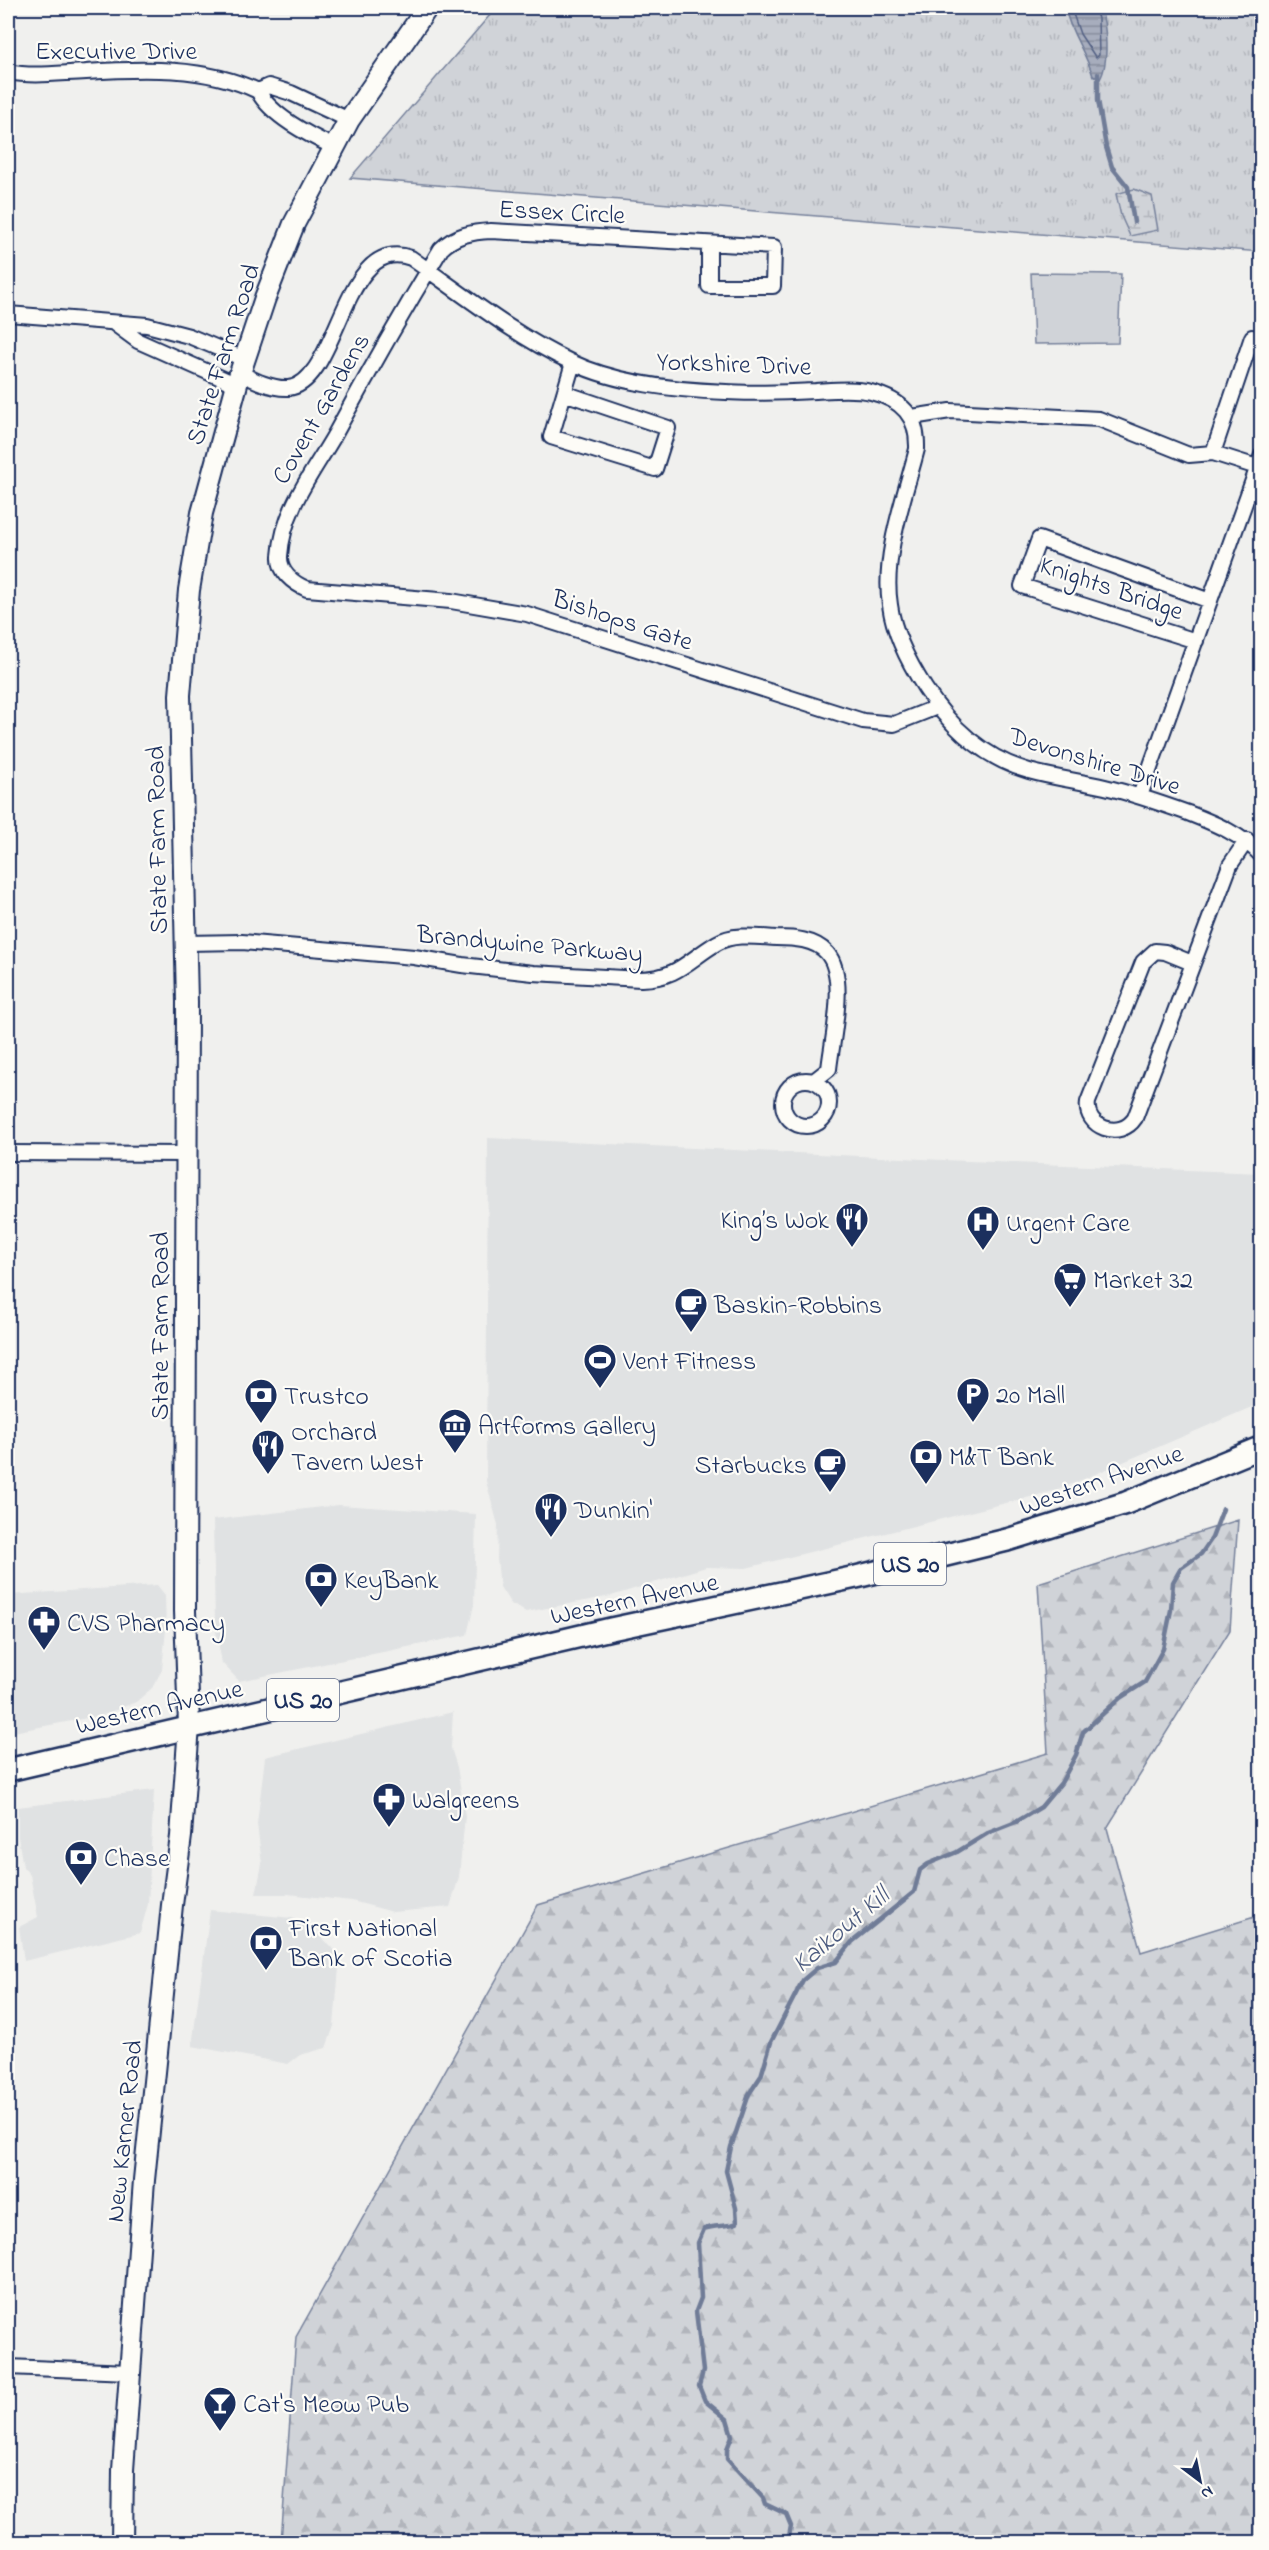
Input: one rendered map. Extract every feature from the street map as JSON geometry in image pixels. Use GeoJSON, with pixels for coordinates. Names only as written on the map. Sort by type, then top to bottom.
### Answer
{"type":"FeatureCollection","features":[{"type":"Feature","properties":{"kind":"main road","name":"State Farm Road"},"geometry":{"type":"LineString","coordinates":[[189,1726],[185,1611],[187,1154],[181,667],[189,590],[202,513],[240,372],[294,224],[349,120],[427,8]]}},
{"type":"Feature","properties":{"kind":"main road","name":"Western Avenue"},"geometry":{"type":"LineString","coordinates":[[8,1770],[611,1629],[825,1584],[1006,1540],[1126,1503],[1262,1447]]}},
{"type":"Feature","properties":{"kind":"main road","name":"New Karner Road"},"geometry":{"type":"LineString","coordinates":[[122,2542],[123,2470],[144,2180],[181,1836],[189,1726]]}},
{"type":"Feature","properties":{"kind":"street","name":"Executive Drive"},"geometry":{"type":"LineString","coordinates":[[8,72],[47,74],[120,70],[211,75],[258,91],[264,102],[309,135],[334,147]]}},
{"type":"Feature","properties":{"kind":"street","name":"Executive Drive"},"geometry":{"type":"LineString","coordinates":[[258,91],[269,86],[291,93],[349,120]]}},
{"type":"Feature","properties":{"kind":"street","name":"Essex Circle"},"geometry":{"type":"LineString","coordinates":[[428,270],[449,241],[474,232],[774,247],[773,286],[709,286],[709,244]]}},
{"type":"Feature","properties":{"kind":"street","name":"Yorkshire Drive"},"geometry":{"type":"LineString","coordinates":[[240,372],[277,386],[289,388],[300,384],[317,369],[344,306],[370,267],[380,259],[402,255],[411,258],[545,348],[573,363],[638,383],[684,390],[746,393],[846,390],[869,392],[889,398],[912,417]]}},
{"type":"Feature","properties":{"kind":"street","name":"Covent Gardens"},"geometry":{"type":"LineString","coordinates":[[289,578],[280,558],[286,520],[292,506],[318,465],[403,309],[428,270]]}},
{"type":"Feature","properties":{"kind":"street"},"geometry":{"type":"LineString","coordinates":[[8,314],[147,325],[189,336],[240,372]]}},
{"type":"Feature","properties":{"kind":"street"},"geometry":{"type":"LineString","coordinates":[[116,324],[138,341],[240,372]]}},
{"type":"Feature","properties":{"kind":"street"},"geometry":{"type":"LineString","coordinates":[[912,417],[950,411],[1099,419],[1189,455],[1213,453],[1252,337],[1262,341]]}},
{"type":"Feature","properties":{"kind":"street"},"geometry":{"type":"LineString","coordinates":[[564,393],[668,428],[655,469],[551,437],[564,393],[573,363]]}},
{"type":"Feature","properties":{"kind":"street","name":"Devonshire Drive"},"geometry":{"type":"LineString","coordinates":[[912,417],[917,433],[916,449],[891,550],[888,589],[890,606],[903,650],[937,707],[957,729],[998,759],[1030,771],[1140,796],[1209,821],[1247,840],[1262,856]]}},
{"type":"Feature","properties":{"kind":"street","name":"Knights Bridge"},"geometry":{"type":"LineString","coordinates":[[1140,796],[1259,461],[1213,453]]}},
{"type":"Feature","properties":{"kind":"street","name":"Knights Bridge"},"geometry":{"type":"LineString","coordinates":[[1196,641],[1022,586],[1039,539],[1210,601]]}},
{"type":"Feature","properties":{"kind":"street","name":"Bishops Gate"},"geometry":{"type":"LineString","coordinates":[[289,578],[307,590],[451,602],[527,614],[862,721],[894,724],[937,707]]}},
{"type":"Feature","properties":{"kind":"street"},"geometry":{"type":"LineString","coordinates":[[1192,963],[1165,952],[1155,951],[1143,962],[1088,1102],[1087,1110],[1091,1118],[1099,1125],[1114,1131],[1130,1126],[1135,1118],[1230,865],[1247,840]]}},
{"type":"Feature","properties":{"kind":"street","name":"Brandywine Parkway"},"geometry":{"type":"LineString","coordinates":[[185,943],[242,942],[414,957],[533,973],[641,980],[654,979],[677,972],[718,943],[728,939],[786,938],[807,941],[827,952],[833,962],[838,994],[829,1069],[815,1080]]}},
{"type":"Feature","properties":{"kind":"street"},"geometry":{"type":"LineString","coordinates":[[8,1153],[187,1154]]}},
{"type":"Feature","properties":{"kind":"street"},"geometry":{"type":"LineString","coordinates":[[8,2367],[129,2372]]}},
{"type":"Feature","properties":{"kind":"shaded area"},"geometry":{"type":"Polygon","coordinates":[[[488,1138],[1261,1173],[1261,1403],[1058,1490],[746,1568],[706,1567],[611,1596],[526,1612],[511,1604],[500,1587],[497,1559],[498,1525],[486,1481],[488,1138]]]}},
{"type":"Feature","properties":{"kind":"shaded area"},"geometry":{"type":"Polygon","coordinates":[[[339,1505],[476,1514],[474,1605],[467,1635],[239,1681],[222,1663],[215,1626],[213,1520],[339,1505]]]}},
{"type":"Feature","properties":{"kind":"shaded area"},"geometry":{"type":"Polygon","coordinates":[[[157,1585],[165,1595],[166,1629],[162,1670],[152,1688],[136,1702],[103,1715],[8,1733],[8,1595],[157,1585]]]}},
{"type":"Feature","properties":{"kind":"shaded area"},"geometry":{"type":"Polygon","coordinates":[[[453,1712],[451,1748],[457,1767],[465,1816],[459,1877],[450,1907],[393,1912],[352,1901],[288,1894],[256,1894],[262,1864],[257,1824],[265,1757],[453,1712]]]}},
{"type":"Feature","properties":{"kind":"shaded area"},"geometry":{"type":"Polygon","coordinates":[[[154,1790],[148,1904],[140,1933],[24,1961],[19,1927],[38,1917],[30,1875],[23,1867],[18,1837],[18,1807],[154,1790]]]}},
{"type":"Feature","properties":{"kind":"shaded area","name":"First National Bank of Scotia"},"geometry":{"type":"Polygon","coordinates":[[[210,1910],[292,1918],[312,1928],[340,1956],[334,2026],[326,2048],[300,2055],[288,2064],[192,2046],[210,1910]]]}},
{"type":"Feature","properties":{"kind":"green space"},"geometry":{"type":"Polygon","coordinates":[[[496,8],[1261,8],[1261,252],[350,178],[496,8]]]}},
{"type":"Feature","properties":{"kind":"green space"},"geometry":{"type":"Polygon","coordinates":[[[1134,189],[1152,196],[1158,230],[1130,236],[1121,216],[1116,194],[1134,189]]]}},
{"type":"Feature","properties":{"kind":"green space"},"geometry":{"type":"Polygon","coordinates":[[[1031,273],[1121,274],[1118,343],[1034,344],[1031,273]]]}},
{"type":"Feature","properties":{"kind":"green space"},"geometry":{"type":"Polygon","coordinates":[[[1238,1520],[1230,1630],[1107,1828],[1141,1952],[1261,1915],[1261,2542],[281,2542],[296,2337],[538,1905],[1048,1753],[1038,1583],[1238,1520]]]}},
{"type":"Feature","properties":{"kind":"water"},"geometry":{"type":"Polygon","coordinates":[[[1065,8],[1100,8],[1106,44],[1105,64],[1100,79],[1093,76],[1070,26],[1065,8]]]}},
{"type":"Feature","properties":{"kind":"waterway"},"geometry":{"type":"LineString","coordinates":[[1098,74],[1098,100],[1106,147],[1112,167],[1128,187],[1134,222]]}},
{"type":"Feature","properties":{"kind":"waterway","name":"Kaikout Kill"},"geometry":{"type":"LineString","coordinates":[[788,2542],[791,2526],[786,2514],[765,2504],[763,2498],[727,2459],[727,2449],[732,2436],[727,2419],[705,2401],[699,2386],[703,2371],[696,2311],[701,2298],[698,2243],[704,2229],[737,2223],[736,2208],[726,2171],[731,2147],[749,2094],[761,2076],[771,2042],[803,1980],[817,1968],[836,1962],[852,1942],[914,1892],[920,1870],[928,1864],[957,1852],[988,1833],[1016,1822],[1041,1807],[1061,1783],[1076,1755],[1083,1732],[1120,1698],[1145,1682],[1163,1649],[1171,1610],[1173,1582],[1181,1568],[1201,1554],[1212,1538],[1223,1509]]}},
{"type":"Feature","properties":{"kind":"place","name":"King’s Wok"},"geometry":{"type":"Point","coordinates":[852,1248]}},
{"type":"Feature","properties":{"kind":"place","name":"Urgent Care"},"geometry":{"type":"Point","coordinates":[983,1251]}},
{"type":"Feature","properties":{"kind":"place","name":"Market 32"},"geometry":{"type":"Point","coordinates":[1070,1308]}},
{"type":"Feature","properties":{"kind":"place","name":"Baskin-Robbins"},"geometry":{"type":"Point","coordinates":[691,1333]}},
{"type":"Feature","properties":{"kind":"place","name":"Vent Fitness"},"geometry":{"type":"Point","coordinates":[600,1389]}},
{"type":"Feature","properties":{"kind":"place","name":"20 Mall"},"geometry":{"type":"Point","coordinates":[973,1423]}},
{"type":"Feature","properties":{"kind":"place","name":"Trustco"},"geometry":{"type":"Point","coordinates":[261,1424]}},
{"type":"Feature","properties":{"kind":"place","name":"Artforms Gallery"},"geometry":{"type":"Point","coordinates":[455,1454]}},
{"type":"Feature","properties":{"kind":"place","name":"Orchard Tavern West"},"geometry":{"type":"Point","coordinates":[268,1475]}},
{"type":"Feature","properties":{"kind":"place","name":"M&T Bank"},"geometry":{"type":"Point","coordinates":[926,1485]}},
{"type":"Feature","properties":{"kind":"place","name":"Starbucks"},"geometry":{"type":"Point","coordinates":[830,1493]}},
{"type":"Feature","properties":{"kind":"place","name":"Dunkin'"},"geometry":{"type":"Point","coordinates":[551,1538]}},
{"type":"Feature","properties":{"kind":"place","name":"KeyBank"},"geometry":{"type":"Point","coordinates":[321,1608]}},
{"type":"Feature","properties":{"kind":"place","name":"CVS Pharmacy"},"geometry":{"type":"Point","coordinates":[44,1651]}},
{"type":"Feature","properties":{"kind":"place","name":"Walgreens"},"geometry":{"type":"Point","coordinates":[389,1828]}},
{"type":"Feature","properties":{"kind":"place","name":"Chase"},"geometry":{"type":"Point","coordinates":[81,1886]}},
{"type":"Feature","properties":{"kind":"place","name":"First National Bank of Scotia"},"geometry":{"type":"Point","coordinates":[266,1971]}},
{"type":"Feature","properties":{"kind":"place","name":"Cat's Meow Pub"},"geometry":{"type":"Point","coordinates":[220,2432]}}]}
